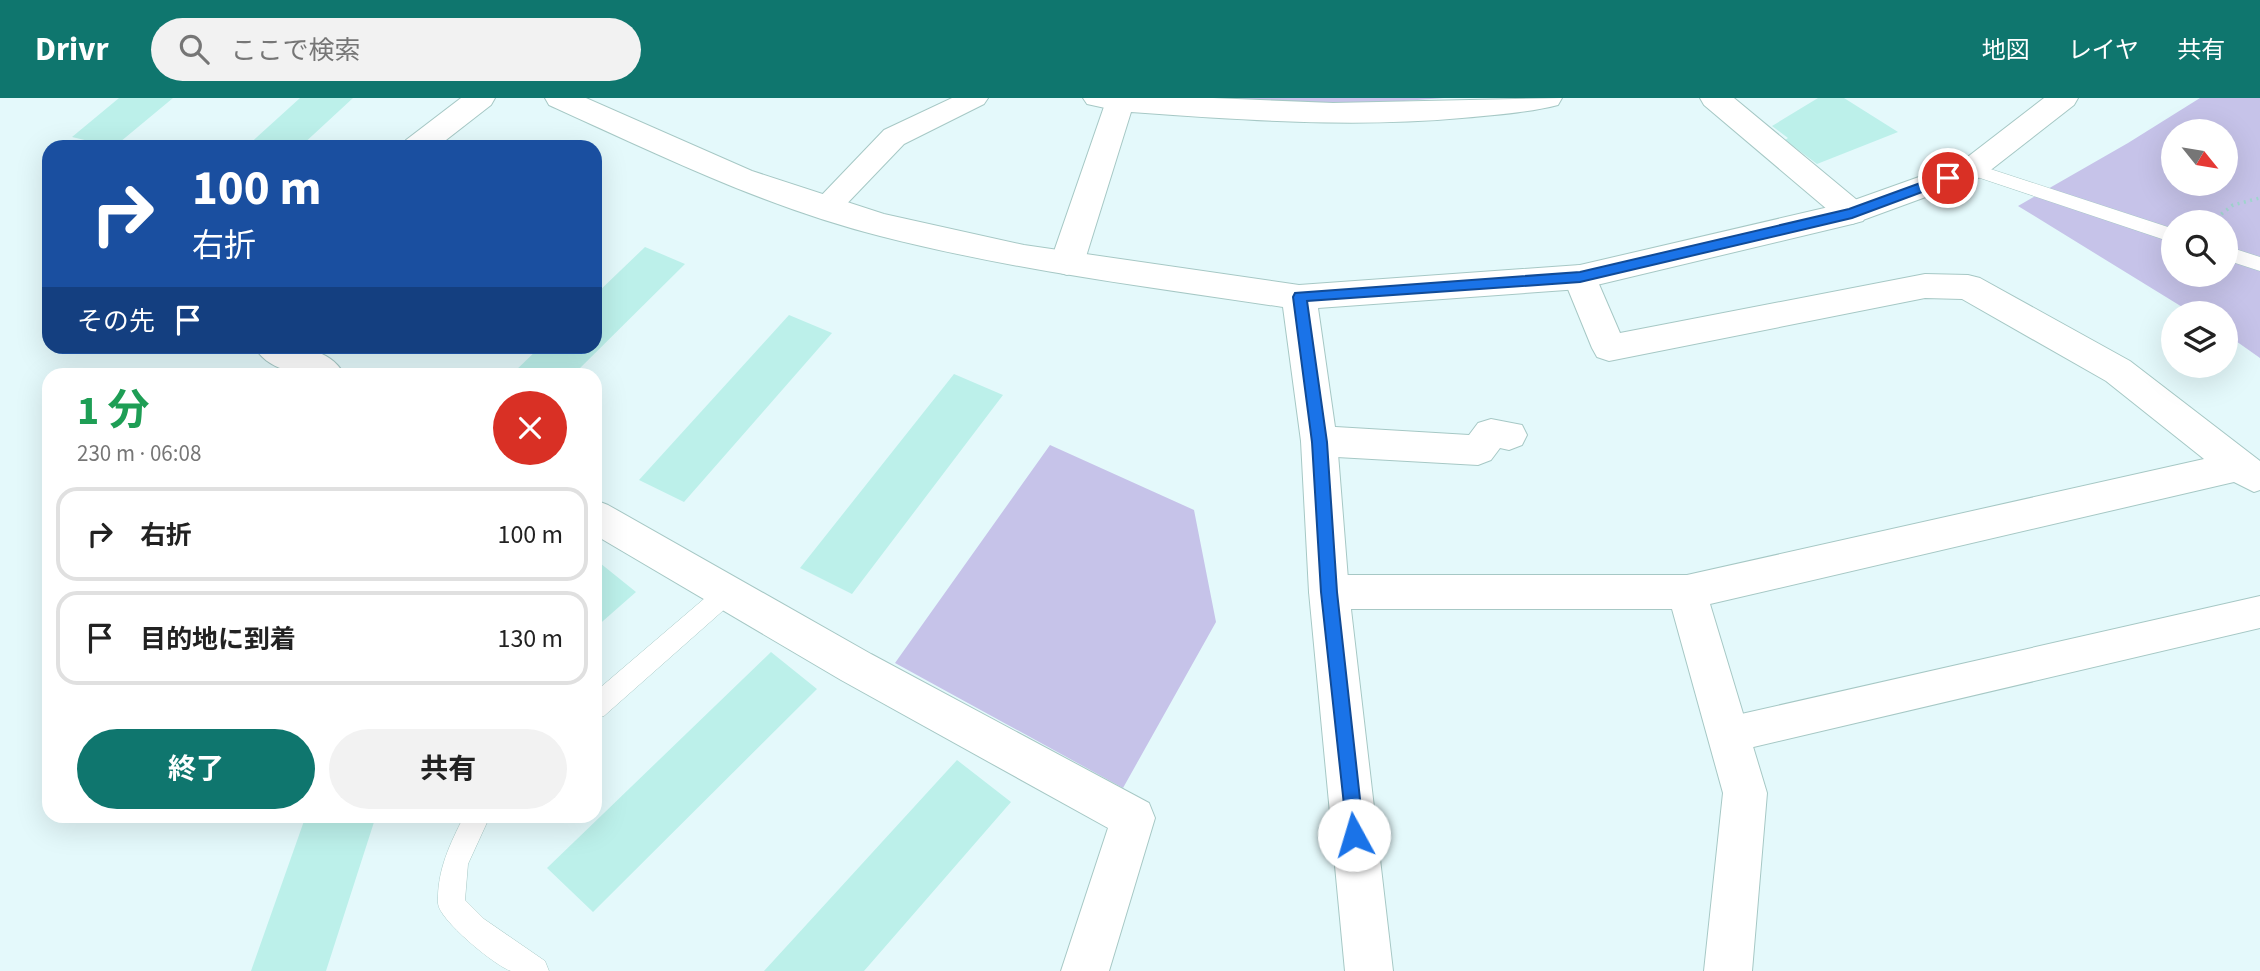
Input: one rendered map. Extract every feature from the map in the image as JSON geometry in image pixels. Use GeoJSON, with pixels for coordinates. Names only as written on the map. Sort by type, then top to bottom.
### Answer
{"type":"FeatureCollection","features":[{"type":"Feature","properties":{"kind":"street"},"geometry":{"type":"LineString","coordinates":[[426,140],[480,98]]}},
{"type":"Feature","properties":{"kind":"street"},"geometry":{"type":"LineString","coordinates":[[560,98],[741,179],[880,225],[1024,257],[1300,297],[1580,277],[1852,213],[1972,169],[2063,98]]}},
{"type":"Feature","properties":{"kind":"street"},"geometry":{"type":"LineString","coordinates":[[827,207],[894,137],[974,98]]}},
{"type":"Feature","properties":{"kind":"street"},"geometry":{"type":"LineString","coordinates":[[1068,263],[1108,100],[1305,114],[1420,111],[1547,98]]}},
{"type":"Feature","properties":{"kind":"street"},"geometry":{"type":"LineString","coordinates":[[1715,98],[1852,213]]}},
{"type":"Feature","properties":{"kind":"street"},"geometry":{"type":"LineString","coordinates":[[1580,277],[1609,348],[1925,286],[1968,288],[2118,371],[2250,474]]}},
{"type":"Feature","properties":{"kind":"street"},"geometry":{"type":"LineString","coordinates":[[1300,297],[1319,442],[1329,592],[1369,971]]}},
{"type":"Feature","properties":{"kind":"street"},"geometry":{"type":"LineString","coordinates":[[287,354],[314,368]]}},
{"type":"Feature","properties":{"kind":"street"},"geometry":{"type":"LineString","coordinates":[[1319,442],[1478,450],[1490,433],[1509,435]]}},
{"type":"Feature","properties":{"kind":"street"},"geometry":{"type":"LineString","coordinates":[[1329,592],[1687,593],[2250,474]]}},
{"type":"Feature","properties":{"kind":"street"},"geometry":{"type":"LineString","coordinates":[[602,520],[856,667],[1133,818],[1085,971]]}},
{"type":"Feature","properties":{"kind":"street"},"geometry":{"type":"LineString","coordinates":[[1687,593],[1745,793],[1728,971]]}},
{"type":"Feature","properties":{"kind":"street"},"geometry":{"type":"LineString","coordinates":[[1728,735],[2260,612]]}},
{"type":"Feature","properties":{"kind":"lane"},"geometry":{"type":"LineString","coordinates":[[1972,169],[2161,232]]}},
{"type":"Feature","properties":{"kind":"lane"},"geometry":{"type":"LineString","coordinates":[[2238,257],[2260,264]]}},
{"type":"Feature","properties":{"kind":"lane"},"geometry":{"type":"LineString","coordinates":[[602,702],[727,593]]}},
{"type":"Feature","properties":{"kind":"lane"},"geometry":{"type":"LineString","coordinates":[[474,823],[455,863],[451,905],[474,929],[534,971]]}},
{"type":"Feature","properties":{"kind":"path"},"geometry":{"type":"LineString","coordinates":[[2224,210],[2246,199],[2260,198]]}},
{"type":"Feature","properties":{"kind":"shaded area"},"geometry":{"type":"Polygon","coordinates":[[[1210,98],[1444,98],[1338,106],[1210,98]]]}},
{"type":"Feature","properties":{"kind":"shaded area"},"geometry":{"type":"Polygon","coordinates":[[[2200,98],[2260,98],[2260,358],[2238,342],[2238,301],[2172,301],[2018,206],[2161,122],[2161,196],[2238,196],[2238,119],[2166,119],[2200,98]]]}},
{"type":"Feature","properties":{"kind":"shaded area"},"geometry":{"type":"Polygon","coordinates":[[[1050,445],[1194,510],[1216,622],[1123,788],[895,663],[1050,445]]]}},
{"type":"Feature","properties":{"kind":"building"},"geometry":{"type":"Polygon","coordinates":[[[119,98],[173,98],[122,140],[85,140],[72,137],[119,98]]]}},
{"type":"Feature","properties":{"kind":"building"},"geometry":{"type":"Polygon","coordinates":[[[300,98],[353,98],[308,140],[254,140],[300,98]]]}},
{"type":"Feature","properties":{"kind":"building"},"geometry":{"type":"Polygon","coordinates":[[[1818,98],[1844,98],[1898,132],[1817,164],[1785,140],[1788,138],[1772,126],[1818,98]]]}},
{"type":"Feature","properties":{"kind":"building"},"geometry":{"type":"Polygon","coordinates":[[[645,247],[685,264],[602,346],[602,288],[645,247]]]}},
{"type":"Feature","properties":{"kind":"building"},"geometry":{"type":"Polygon","coordinates":[[[789,315],[832,333],[684,502],[639,480],[789,315]]]}},
{"type":"Feature","properties":{"kind":"building"},"geometry":{"type":"Polygon","coordinates":[[[533,354],[594,354],[580,368],[518,368],[533,354]]]}},
{"type":"Feature","properties":{"kind":"building"},"geometry":{"type":"Polygon","coordinates":[[[954,374],[1003,395],[852,594],[800,568],[954,374]]]}},
{"type":"Feature","properties":{"kind":"building"},"geometry":{"type":"Polygon","coordinates":[[[602,565],[636,592],[602,622],[602,565]]]}},
{"type":"Feature","properties":{"kind":"building"},"geometry":{"type":"Polygon","coordinates":[[[771,652],[817,689],[593,912],[547,868],[594,823],[602,823],[602,815],[771,652]]]}},
{"type":"Feature","properties":{"kind":"building"},"geometry":{"type":"Polygon","coordinates":[[[957,760],[1011,802],[864,971],[764,971],[957,760]]]}},
{"type":"Feature","properties":{"kind":"building"},"geometry":{"type":"Polygon","coordinates":[[[303,823],[374,823],[326,971],[251,971],[303,823]]]}},
{"type":"Feature","properties":{"kind":"route"},"geometry":{"type":"LineString","coordinates":[[1354,835],[1329,592],[1319,442],[1300,297],[1580,277],[1852,213],[1948,178]]}}]}
